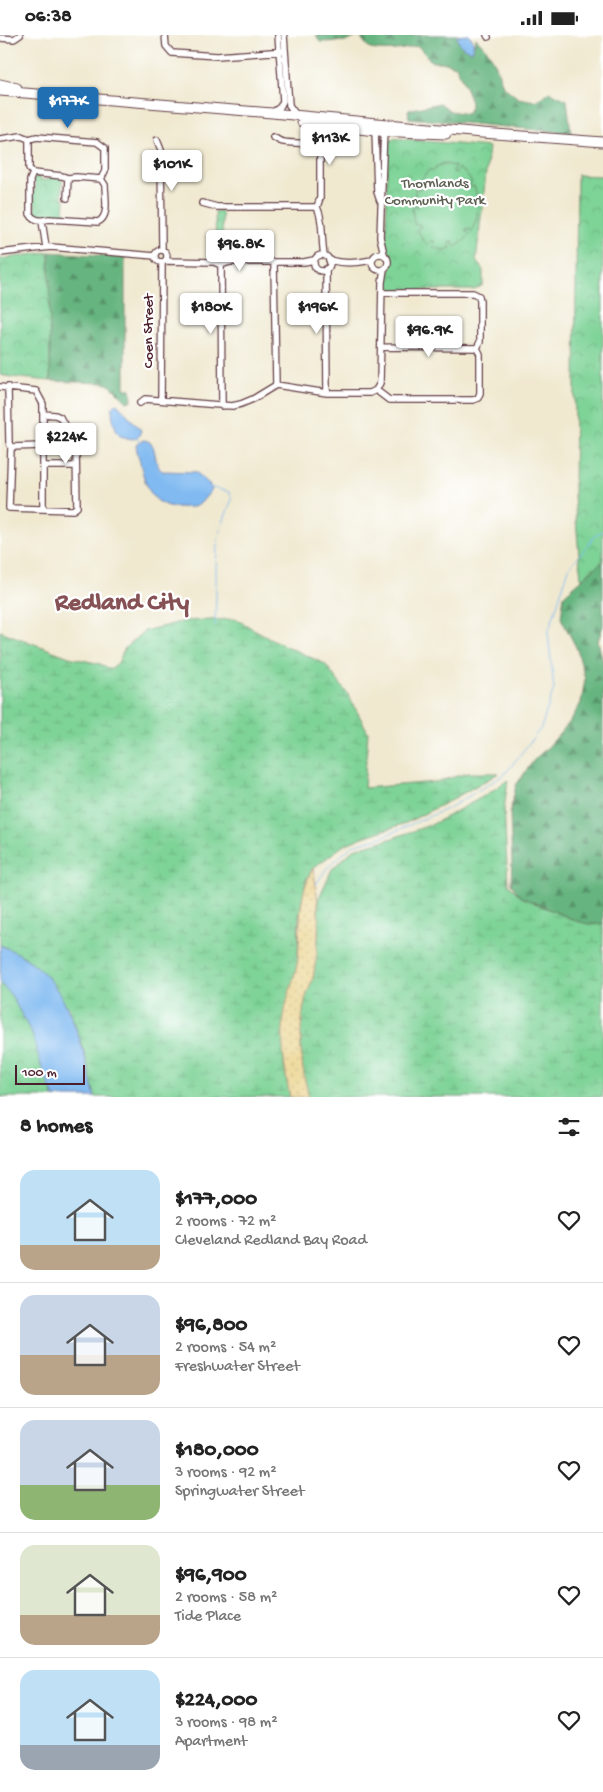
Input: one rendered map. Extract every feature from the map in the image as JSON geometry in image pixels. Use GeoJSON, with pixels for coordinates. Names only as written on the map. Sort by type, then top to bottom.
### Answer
{"type":"FeatureCollection","features":[{"type":"Feature","properties":{"kind":"highway"},"geometry":{"type":"LineString","coordinates":[[0,84],[44,94]]}},
{"type":"Feature","properties":{"kind":"highway"},"geometry":{"type":"LineString","coordinates":[[0,91],[297,115],[432,135],[482,133],[603,142]]}},
{"type":"Feature","properties":{"kind":"highway"},"geometry":{"type":"LineString","coordinates":[[243,111],[334,127],[380,127]]}},
{"type":"Feature","properties":{"kind":"street"},"geometry":{"type":"LineString","coordinates":[[0,38],[14,39],[20,35]]}},
{"type":"Feature","properties":{"kind":"street"},"geometry":{"type":"LineString","coordinates":[[165,35],[166,46],[172,53],[217,56],[282,51]]}},
{"type":"Feature","properties":{"kind":"street"},"geometry":{"type":"LineString","coordinates":[[278,35],[282,51],[288,105],[297,115]]}},
{"type":"Feature","properties":{"kind":"street"},"geometry":{"type":"LineString","coordinates":[[272,113],[280,107],[283,101],[282,51],[284,35]]}},
{"type":"Feature","properties":{"kind":"street"},"geometry":{"type":"LineString","coordinates":[[140,403],[146,399],[222,406],[241,404],[276,385],[327,393],[370,393],[376,390],[380,383],[382,293],[382,282],[376,264],[380,237],[380,201],[382,193],[380,127]]}},
{"type":"Feature","properties":{"kind":"street"},"geometry":{"type":"LineString","coordinates":[[0,139],[21,136],[28,139],[37,137],[97,142],[105,147],[105,171],[101,179]]}},
{"type":"Feature","properties":{"kind":"street"},"geometry":{"type":"LineString","coordinates":[[273,137],[281,141],[313,145],[320,153],[320,198],[317,207],[320,213],[322,263],[327,279],[327,393]]}},
{"type":"Feature","properties":{"kind":"street"},"geometry":{"type":"LineString","coordinates":[[28,139],[29,168],[32,173],[30,179],[30,214],[32,217],[42,221],[49,219],[98,222],[103,220],[106,215],[105,185],[101,179]]}},
{"type":"Feature","properties":{"kind":"street"},"geometry":{"type":"LineString","coordinates":[[157,140],[161,150],[164,251],[168,257],[164,262]]}},
{"type":"Feature","properties":{"kind":"street"},"geometry":{"type":"LineString","coordinates":[[32,173],[68,178],[101,179]]}},
{"type":"Feature","properties":{"kind":"street"},"geometry":{"type":"LineString","coordinates":[[67,199],[68,178]]}},
{"type":"Feature","properties":{"kind":"street"},"geometry":{"type":"LineString","coordinates":[[202,203],[217,207],[317,207]]}},
{"type":"Feature","properties":{"kind":"street"},"geometry":{"type":"LineString","coordinates":[[42,221],[46,247]]}},
{"type":"Feature","properties":{"kind":"street"},"geometry":{"type":"LineString","coordinates":[[155,256],[156,260],[164,262],[214,262],[221,265],[230,261],[388,265],[380,237]]}},
{"type":"Feature","properties":{"kind":"street"},"geometry":{"type":"LineString","coordinates":[[0,253],[46,247],[117,251],[155,256]]}},
{"type":"Feature","properties":{"kind":"street"},"geometry":{"type":"LineString","coordinates":[[155,256],[157,252],[164,251],[180,261]]}},
{"type":"Feature","properties":{"kind":"street"},"geometry":{"type":"LineString","coordinates":[[376,264],[384,254]]}},
{"type":"Feature","properties":{"kind":"street","name":"Coen Street"},"geometry":{"type":"LineString","coordinates":[[161,400],[164,262]]}},
{"type":"Feature","properties":{"kind":"street"},"geometry":{"type":"LineString","coordinates":[[274,262],[276,385]]}},
{"type":"Feature","properties":{"kind":"street"},"geometry":{"type":"LineString","coordinates":[[221,265],[222,406]]}},
{"type":"Feature","properties":{"kind":"street"},"geometry":{"type":"LineString","coordinates":[[382,293],[477,294],[480,301],[480,342],[476,348]]}},
{"type":"Feature","properties":{"kind":"street"},"geometry":{"type":"LineString","coordinates":[[381,347],[476,348]]}},
{"type":"Feature","properties":{"kind":"street"},"geometry":{"type":"LineString","coordinates":[[376,390],[389,400],[473,400],[478,398],[480,393],[480,354],[476,348]]}},
{"type":"Feature","properties":{"kind":"street"},"geometry":{"type":"LineString","coordinates":[[0,387],[36,391],[43,404],[43,508]]}},
{"type":"Feature","properties":{"kind":"street"},"geometry":{"type":"LineString","coordinates":[[8,387],[11,447],[10,508],[43,508],[54,511],[76,509],[76,450],[60,417],[43,415]]}},
{"type":"Feature","properties":{"kind":"street"},"geometry":{"type":"LineString","coordinates":[[11,447],[43,446]]}},
{"type":"Feature","properties":{"kind":"street"},"geometry":{"type":"LineString","coordinates":[[42,466],[76,466]]}},
{"type":"Feature","properties":{"kind":"green space"},"geometry":{"type":"Polygon","coordinates":[[[316,35],[460,35],[457,36],[463,48],[473,48],[476,38],[488,51],[495,63],[503,86],[518,98],[535,101],[550,92],[567,100],[571,133],[409,118],[408,110],[440,103],[450,111],[467,114],[471,107],[471,102],[456,66],[442,62],[432,62],[418,46],[406,49],[377,50],[370,49],[359,36],[348,41],[320,42],[316,35]]]}},
{"type":"Feature","properties":{"kind":"green space","name":"Thornlands Community Park"},"geometry":{"type":"Polygon","coordinates":[[[393,138],[489,147],[476,261],[483,270],[483,285],[474,290],[391,290],[391,288],[387,287],[387,279],[393,263],[386,244],[387,144],[393,138]]]}},
{"type":"Feature","properties":{"kind":"green space"},"geometry":{"type":"Polygon","coordinates":[[[444,164],[455,166],[453,172],[456,173],[458,168],[466,174],[472,183],[468,185],[469,188],[474,186],[478,209],[472,231],[467,228],[465,231],[470,234],[455,247],[453,241],[449,242],[451,248],[443,250],[433,247],[435,242],[432,240],[428,245],[423,240],[417,229],[421,227],[420,224],[415,225],[414,223],[412,208],[418,207],[418,204],[413,204],[416,188],[420,189],[421,185],[418,183],[430,169],[432,172],[436,169],[435,167],[444,164]]]}},
{"type":"Feature","properties":{"kind":"green space"},"geometry":{"type":"Polygon","coordinates":[[[577,175],[603,176],[603,561],[581,579],[574,496],[577,175]]]}},
{"type":"Feature","properties":{"kind":"green space"},"geometry":{"type":"Polygon","coordinates":[[[40,176],[40,180],[49,180],[49,177],[62,178],[62,198],[65,199],[64,214],[50,213],[50,217],[42,218],[34,215],[32,211],[35,211],[35,203],[32,202],[32,191],[35,191],[35,183],[32,182],[33,178],[40,176]]]}},
{"type":"Feature","properties":{"kind":"green space"},"geometry":{"type":"Polygon","coordinates":[[[215,211],[222,211],[223,257],[216,257],[215,211]]]}},
{"type":"Feature","properties":{"kind":"green space"},"geometry":{"type":"Polygon","coordinates":[[[49,252],[125,257],[125,389],[131,389],[132,400],[127,402],[111,386],[105,383],[50,381],[49,252]]]}},
{"type":"Feature","properties":{"kind":"green space"},"geometry":{"type":"Polygon","coordinates":[[[49,252],[50,381],[0,375],[0,259],[49,252]]]}},
{"type":"Feature","properties":{"kind":"green space"},"geometry":{"type":"Polygon","coordinates":[[[603,561],[603,626],[598,641],[603,662],[603,924],[588,924],[521,897],[511,884],[510,813],[516,785],[534,760],[569,723],[581,703],[585,679],[577,649],[561,618],[564,595],[603,561]]]}},
{"type":"Feature","properties":{"kind":"green space"},"geometry":{"type":"Polygon","coordinates":[[[235,619],[279,643],[325,664],[347,693],[368,732],[364,788],[436,782],[468,773],[499,773],[406,823],[344,845],[313,868],[306,881],[299,916],[298,959],[284,1031],[284,1066],[290,1097],[95,1097],[84,1052],[69,1008],[25,957],[0,945],[0,631],[69,657],[100,664],[110,669],[118,663],[125,648],[144,631],[185,621],[235,619]]]}},
{"type":"Feature","properties":{"kind":"green space"},"geometry":{"type":"Polygon","coordinates":[[[508,780],[504,809],[508,884],[521,897],[576,921],[588,924],[603,924],[603,1097],[309,1097],[303,1076],[300,1028],[305,999],[314,974],[319,927],[318,900],[332,869],[354,849],[433,824],[486,795],[508,780]]]}},
{"type":"Feature","properties":{"kind":"green space"},"geometry":{"type":"Polygon","coordinates":[[[0,983],[18,1000],[39,1035],[62,1097],[0,1097],[0,983]]]}},
{"type":"Feature","properties":{"kind":"sand"},"geometry":{"type":"Polygon","coordinates":[[[313,868],[318,907],[317,946],[313,976],[306,997],[301,1025],[302,1061],[309,1097],[290,1097],[283,1053],[284,1021],[286,1003],[297,965],[304,890],[313,868]]]}},
{"type":"Feature","properties":{"kind":"water"},"geometry":{"type":"Polygon","coordinates":[[[469,35],[473,43],[473,50],[471,51],[461,46],[457,39],[457,36],[469,35]]]}},
{"type":"Feature","properties":{"kind":"water"},"geometry":{"type":"Polygon","coordinates":[[[117,403],[141,430],[136,438],[130,439],[122,436],[116,429],[112,408],[117,403]]]}},
{"type":"Feature","properties":{"kind":"water"},"geometry":{"type":"Polygon","coordinates":[[[143,440],[152,444],[157,463],[162,471],[196,472],[209,484],[212,490],[195,507],[176,507],[158,501],[148,488],[137,451],[136,445],[143,440]]]}},
{"type":"Feature","properties":{"kind":"water"},"geometry":{"type":"Polygon","coordinates":[[[0,945],[21,955],[40,969],[64,1001],[79,1039],[95,1097],[54,1097],[43,1072],[32,1034],[11,995],[0,983],[0,945]]]}},
{"type":"Feature","properties":{"kind":"waterway"},"geometry":{"type":"LineString","coordinates":[[137,438],[140,444]]}},
{"type":"Feature","properties":{"kind":"waterway"},"geometry":{"type":"LineString","coordinates":[[209,487],[229,492],[232,499],[221,529],[217,547],[215,626]]}},
{"type":"Feature","properties":{"kind":"waterway"},"geometry":{"type":"LineString","coordinates":[[316,884],[327,868],[353,845],[382,837],[451,807],[505,774],[541,728],[554,688],[548,633],[569,568],[596,535],[603,531]]}},
{"type":"Feature","properties":{"kind":"district","name":"Redland City"},"geometry":{"type":"Point","coordinates":[122,604]}}]}
